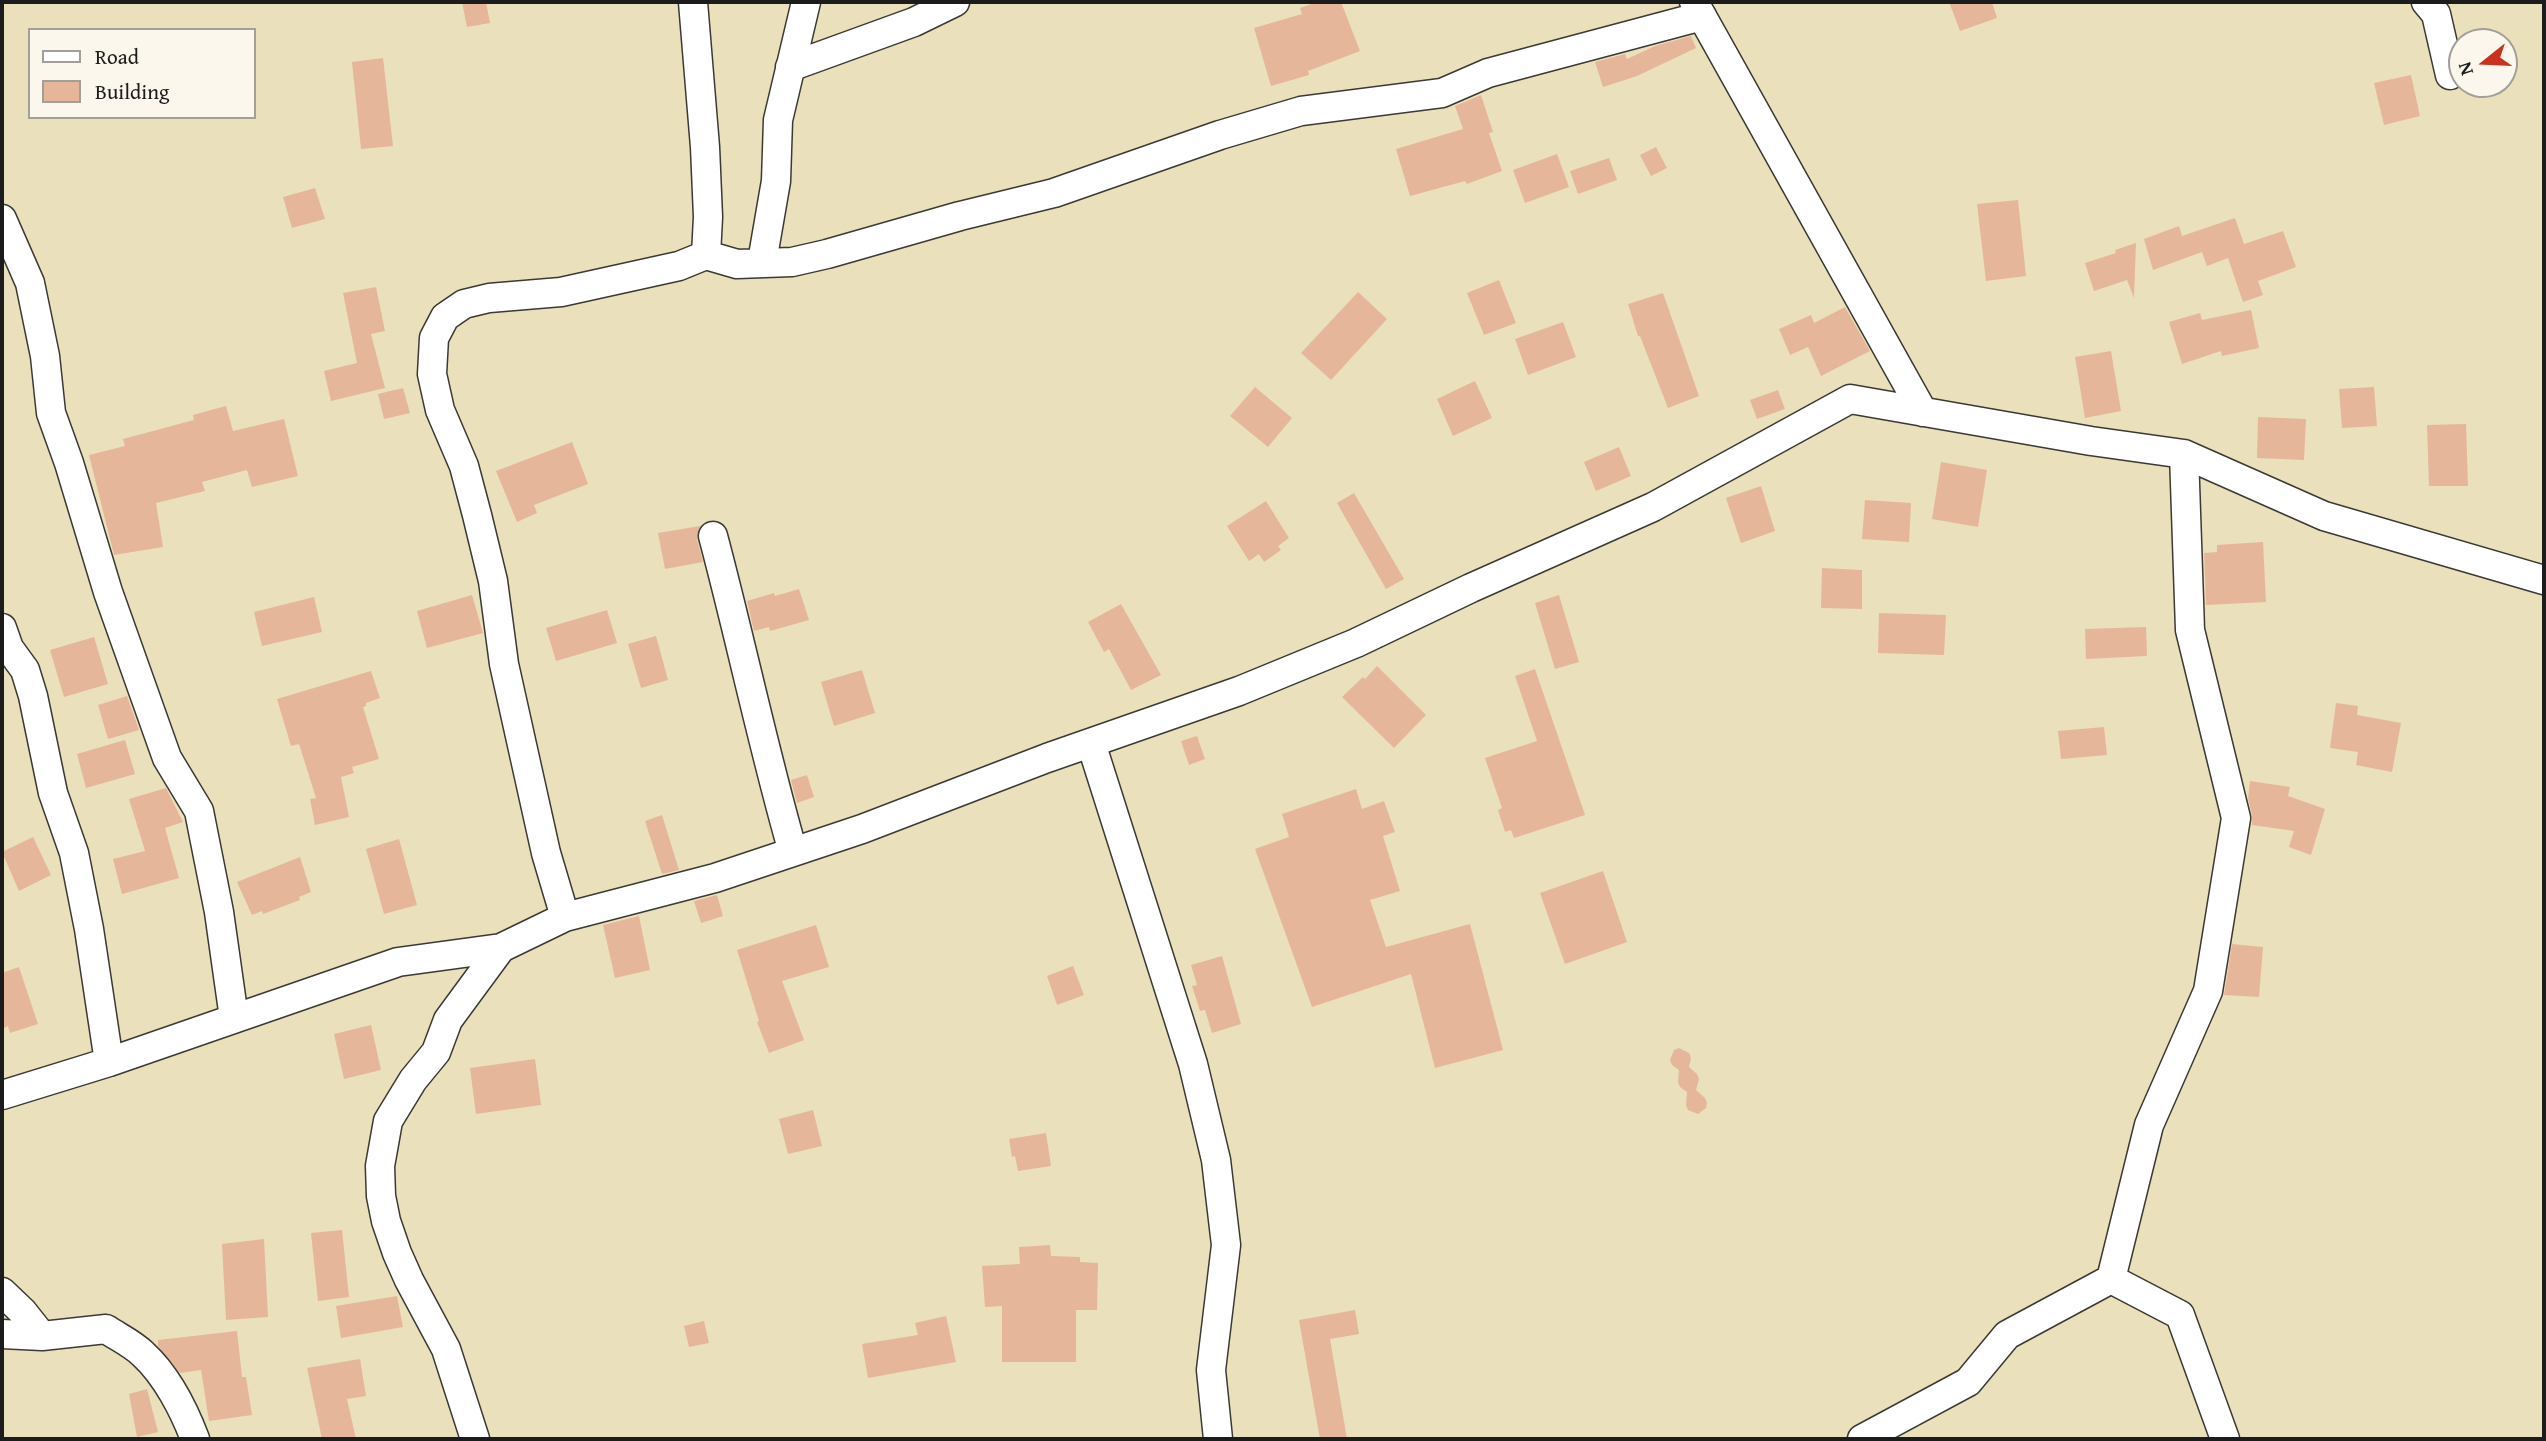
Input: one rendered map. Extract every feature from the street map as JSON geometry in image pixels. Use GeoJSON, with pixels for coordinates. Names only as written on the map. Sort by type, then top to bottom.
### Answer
{"type":"FeatureCollection","features":[{"type":"Feature","properties":{"kind":"street"},"geometry":{"type":"LineString","coordinates":[[693,2],[705,147],[708,217],[706,255]]}},
{"type":"Feature","properties":{"kind":"street"},"geometry":{"type":"LineString","coordinates":[[762,262],[776,181],[778,120],[806,2]]}},
{"type":"Feature","properties":{"kind":"street"},"geometry":{"type":"LineString","coordinates":[[790,67],[914,22],[955,2]]}},
{"type":"Feature","properties":{"kind":"street"},"geometry":{"type":"LineString","coordinates":[[2426,2],[2436,14],[2448,66]]}},
{"type":"Feature","properties":{"kind":"street"},"geometry":{"type":"LineString","coordinates":[[565,918],[546,853],[506,676],[493,581],[477,515],[464,466],[440,410],[432,374],[434,338],[445,317],[464,304],[489,298],[561,292],[654,273],[706,255],[737,264],[792,262],[827,254],[960,216],[1054,194],[1220,135],[1301,111],[1442,93],[1488,73],[1698,9],[1923,412]]}},
{"type":"Feature","properties":{"kind":"street"},"geometry":{"type":"LineString","coordinates":[[2,219],[30,283],[45,356],[51,413],[108,592],[167,758],[199,811],[219,912],[234,1018]]}},
{"type":"Feature","properties":{"kind":"street"},"geometry":{"type":"LineString","coordinates":[[2,1095],[109,1062],[398,962],[501,948],[565,918],[715,878],[862,830],[1091,743],[1239,691],[1356,643],[1471,588],[1653,507],[1850,399],[2184,454],[2323,516],[2544,580]]}},
{"type":"Feature","properties":{"kind":"street"},"geometry":{"type":"LineString","coordinates":[[1862,1439],[1968,1381],[2007,1335],[2111,1279],[2149,1125],[2208,991],[2236,818],[2190,630],[2184,454]]}},
{"type":"Feature","properties":{"kind":"street"},"geometry":{"type":"LineString","coordinates":[[713,536],[753,687],[772,778],[793,852]]}},
{"type":"Feature","properties":{"kind":"street"},"geometry":{"type":"LineString","coordinates":[[2,628],[9,648],[24,670],[33,696],[53,793],[74,853],[89,929],[109,1062]]}},
{"type":"Feature","properties":{"kind":"street"},"geometry":{"type":"LineString","coordinates":[[1091,743],[1193,1064],[1216,1160],[1226,1245],[1211,1370],[1218,1439]]}},
{"type":"Feature","properties":{"kind":"street"},"geometry":{"type":"LineString","coordinates":[[475,1439],[446,1349],[397,1253],[381,1196],[380,1166],[388,1121],[413,1080],[436,1052],[448,1020],[501,948]]}},
{"type":"Feature","properties":{"kind":"street"},"geometry":{"type":"LineString","coordinates":[[2111,1279],[2180,1315],[2225,1439]]}},
{"type":"Feature","properties":{"kind":"street"},"geometry":{"type":"LineString","coordinates":[[2,1292],[23,1312],[41,1336]]}},
{"type":"Feature","properties":{"kind":"street"},"geometry":{"type":"LineString","coordinates":[[2,1334],[41,1336],[106,1329],[143,1354],[166,1384],[195,1439]]}},
{"type":"Feature","properties":{"kind":"building"},"geometry":{"type":"Polygon","coordinates":[[[462,2],[486,2],[490,23],[467,27],[462,2]]]}},
{"type":"Feature","properties":{"kind":"building"},"geometry":{"type":"Polygon","coordinates":[[[1317,2],[1341,2],[1360,51],[1308,71],[1309,75],[1271,86],[1254,28],[1302,14],[1300,8],[1317,2]]]}},
{"type":"Feature","properties":{"kind":"building"},"geometry":{"type":"Polygon","coordinates":[[[1949,2],[1992,2],[1997,18],[1960,31],[1949,2]]]}},
{"type":"Feature","properties":{"kind":"building"},"geometry":{"type":"Polygon","coordinates":[[[1691,36],[1696,48],[1637,76],[1603,87],[1595,62],[1625,54],[1627,59],[1655,46],[1691,36]]]}},
{"type":"Feature","properties":{"kind":"building"},"geometry":{"type":"Polygon","coordinates":[[[383,58],[393,146],[361,149],[352,62],[383,58]]]}},
{"type":"Feature","properties":{"kind":"building"},"geometry":{"type":"Polygon","coordinates":[[[2411,75],[2420,116],[2384,125],[2374,83],[2411,75]]]}},
{"type":"Feature","properties":{"kind":"building"},"geometry":{"type":"Polygon","coordinates":[[[1481,95],[1493,132],[1489,133],[1502,171],[1467,184],[1465,181],[1410,196],[1396,149],[1463,129],[1455,106],[1481,95]]]}},
{"type":"Feature","properties":{"kind":"building"},"geometry":{"type":"Polygon","coordinates":[[[1656,147],[1667,168],[1651,176],[1640,155],[1656,147]]]}},
{"type":"Feature","properties":{"kind":"building"},"geometry":{"type":"Polygon","coordinates":[[[1557,154],[1569,187],[1525,203],[1513,170],[1557,154]]]}},
{"type":"Feature","properties":{"kind":"building"},"geometry":{"type":"Polygon","coordinates":[[[1609,158],[1617,180],[1578,194],[1570,171],[1609,158]]]}},
{"type":"Feature","properties":{"kind":"building"},"geometry":{"type":"Polygon","coordinates":[[[315,188],[325,219],[292,228],[283,197],[315,188]]]}},
{"type":"Feature","properties":{"kind":"building"},"geometry":{"type":"Polygon","coordinates":[[[2018,200],[2026,276],[1986,281],[1977,204],[2018,200]]]}},
{"type":"Feature","properties":{"kind":"building"},"geometry":{"type":"Polygon","coordinates":[[[2235,218],[2244,244],[2283,231],[2296,267],[2258,281],[2263,295],[2243,302],[2228,258],[2207,266],[2202,252],[2153,270],[2144,239],[2179,226],[2182,236],[2235,218]]]}},
{"type":"Feature","properties":{"kind":"building"},"geometry":{"type":"Polygon","coordinates":[[[2136,243],[2134,298],[2127,280],[2094,291],[2085,263],[2136,243]]]}},
{"type":"Feature","properties":{"kind":"building"},"geometry":{"type":"Polygon","coordinates":[[[1499,280],[1516,323],[1484,335],[1467,293],[1499,280]]]}},
{"type":"Feature","properties":{"kind":"building"},"geometry":{"type":"Polygon","coordinates":[[[376,287],[385,331],[371,334],[385,388],[331,401],[324,371],[357,363],[343,293],[376,287]]]}},
{"type":"Feature","properties":{"kind":"building"},"geometry":{"type":"Polygon","coordinates":[[[1358,292],[1387,319],[1331,380],[1301,353],[1358,292]]]}},
{"type":"Feature","properties":{"kind":"building"},"geometry":{"type":"Polygon","coordinates":[[[1663,293],[1699,396],[1668,408],[1638,336],[1628,304],[1663,293]]]}},
{"type":"Feature","properties":{"kind":"building"},"geometry":{"type":"Polygon","coordinates":[[[1845,307],[1870,351],[1821,376],[1808,347],[1790,355],[1779,329],[1811,315],[1814,323],[1845,307]]]}},
{"type":"Feature","properties":{"kind":"building"},"geometry":{"type":"Polygon","coordinates":[[[2251,310],[2259,348],[2222,356],[2221,351],[2182,364],[2169,322],[2200,313],[2202,320],[2251,310]]]}},
{"type":"Feature","properties":{"kind":"building"},"geometry":{"type":"Polygon","coordinates":[[[1563,322],[1576,357],[1528,375],[1515,339],[1563,322]]]}},
{"type":"Feature","properties":{"kind":"building"},"geometry":{"type":"Polygon","coordinates":[[[2111,351],[2121,411],[2085,418],[2075,357],[2111,351]]]}},
{"type":"Feature","properties":{"kind":"building"},"geometry":{"type":"Polygon","coordinates":[[[1475,381],[1492,418],[1453,436],[1437,399],[1475,381]]]}},
{"type":"Feature","properties":{"kind":"building"},"geometry":{"type":"Polygon","coordinates":[[[1255,387],[1292,418],[1268,447],[1230,416],[1255,387]]]}},
{"type":"Feature","properties":{"kind":"building"},"geometry":{"type":"Polygon","coordinates":[[[2374,387],[2377,426],[2342,428],[2339,389],[2374,387]]]}},
{"type":"Feature","properties":{"kind":"building"},"geometry":{"type":"Polygon","coordinates":[[[403,388],[410,413],[384,419],[378,394],[403,388]]]}},
{"type":"Feature","properties":{"kind":"building"},"geometry":{"type":"Polygon","coordinates":[[[1778,390],[1785,409],[1757,419],[1750,400],[1778,390]]]}},
{"type":"Feature","properties":{"kind":"building"},"geometry":{"type":"Polygon","coordinates":[[[226,406],[233,431],[284,419],[298,476],[252,487],[247,470],[202,482],[205,491],[156,503],[163,547],[114,555],[89,455],[125,446],[123,439],[194,420],[193,415],[226,406]]]}},
{"type":"Feature","properties":{"kind":"building"},"geometry":{"type":"Polygon","coordinates":[[[2258,417],[2306,419],[2304,460],[2257,458],[2258,417]]]}},
{"type":"Feature","properties":{"kind":"building"},"geometry":{"type":"Polygon","coordinates":[[[2466,424],[2468,486],[2429,486],[2427,425],[2466,424]]]}},
{"type":"Feature","properties":{"kind":"building"},"geometry":{"type":"Polygon","coordinates":[[[572,442],[588,484],[534,505],[537,513],[517,522],[496,471],[572,442]]]}},
{"type":"Feature","properties":{"kind":"building"},"geometry":{"type":"Polygon","coordinates":[[[1619,447],[1631,476],[1596,491],[1584,462],[1619,447]]]}},
{"type":"Feature","properties":{"kind":"building"},"geometry":{"type":"Polygon","coordinates":[[[1941,462],[1987,470],[1978,527],[1932,519],[1941,462]]]}},
{"type":"Feature","properties":{"kind":"building"},"geometry":{"type":"Polygon","coordinates":[[[1761,486],[1775,531],[1741,543],[1726,498],[1761,486]]]}},
{"type":"Feature","properties":{"kind":"building"},"geometry":{"type":"Polygon","coordinates":[[[1354,493],[1404,579],[1386,589],[1337,503],[1354,493]]]}},
{"type":"Feature","properties":{"kind":"building"},"geometry":{"type":"Polygon","coordinates":[[[1865,500],[1911,503],[1909,542],[1862,539],[1865,500]]]}},
{"type":"Feature","properties":{"kind":"building"},"geometry":{"type":"Polygon","coordinates":[[[1266,501],[1289,538],[1278,546],[1281,550],[1264,562],[1259,554],[1249,561],[1227,526],[1266,501]]]}},
{"type":"Feature","properties":{"kind":"building"},"geometry":{"type":"Polygon","coordinates":[[[700,526],[697,539],[703,562],[665,569],[658,533],[700,526]]]}},
{"type":"Feature","properties":{"kind":"building"},"geometry":{"type":"Polygon","coordinates":[[[2263,542],[2266,602],[2206,605],[2204,553],[2217,552],[2217,545],[2263,542]]]}},
{"type":"Feature","properties":{"kind":"building"},"geometry":{"type":"Polygon","coordinates":[[[1822,568],[1862,570],[1862,609],[1821,608],[1822,568]]]}},
{"type":"Feature","properties":{"kind":"building"},"geometry":{"type":"Polygon","coordinates":[[[799,589],[809,620],[770,631],[769,627],[754,631],[747,601],[799,589]]]}},
{"type":"Feature","properties":{"kind":"building"},"geometry":{"type":"Polygon","coordinates":[[[472,595],[483,633],[427,648],[417,611],[472,595]]]}},
{"type":"Feature","properties":{"kind":"building"},"geometry":{"type":"Polygon","coordinates":[[[1559,595],[1579,662],[1555,669],[1535,603],[1559,595]]]}},
{"type":"Feature","properties":{"kind":"building"},"geometry":{"type":"Polygon","coordinates":[[[314,597],[322,632],[262,646],[254,612],[314,597]]]}},
{"type":"Feature","properties":{"kind":"building"},"geometry":{"type":"Polygon","coordinates":[[[1121,604],[1161,675],[1131,690],[1109,649],[1104,652],[1088,622],[1121,604]]]}},
{"type":"Feature","properties":{"kind":"building"},"geometry":{"type":"Polygon","coordinates":[[[607,610],[617,643],[556,661],[546,628],[607,610]]]}},
{"type":"Feature","properties":{"kind":"building"},"geometry":{"type":"Polygon","coordinates":[[[1879,613],[1946,615],[1944,655],[1878,653],[1879,613]]]}},
{"type":"Feature","properties":{"kind":"building"},"geometry":{"type":"Polygon","coordinates":[[[2146,627],[2147,656],[2086,659],[2085,629],[2146,627]]]}},
{"type":"Feature","properties":{"kind":"building"},"geometry":{"type":"Polygon","coordinates":[[[656,636],[668,680],[641,688],[628,644],[656,636]]]}},
{"type":"Feature","properties":{"kind":"building"},"geometry":{"type":"Polygon","coordinates":[[[94,637],[108,684],[64,697],[50,650],[94,637]]]}},
{"type":"Feature","properties":{"kind":"building"},"geometry":{"type":"Polygon","coordinates":[[[1377,666],[1426,715],[1394,748],[1342,697],[1377,666]]]}},
{"type":"Feature","properties":{"kind":"building"},"geometry":{"type":"Polygon","coordinates":[[[1535,669],[1585,815],[1514,838],[1511,830],[1505,832],[1498,810],[1502,808],[1485,758],[1537,741],[1515,676],[1535,669]]]}},
{"type":"Feature","properties":{"kind":"building"},"geometry":{"type":"Polygon","coordinates":[[[862,670],[875,713],[834,726],[821,682],[862,670]]]}},
{"type":"Feature","properties":{"kind":"building"},"geometry":{"type":"Polygon","coordinates":[[[371,671],[380,698],[366,703],[363,707],[379,759],[352,767],[354,773],[341,777],[349,817],[315,825],[310,799],[316,798],[299,744],[291,746],[277,699],[371,671]]]}},
{"type":"Feature","properties":{"kind":"building"},"geometry":{"type":"Polygon","coordinates":[[[127,696],[139,730],[108,739],[98,705],[127,696]]]}},
{"type":"Feature","properties":{"kind":"building"},"geometry":{"type":"Polygon","coordinates":[[[2336,703],[2358,706],[2357,715],[2401,723],[2392,772],[2356,765],[2358,752],[2330,748],[2336,703]]]}},
{"type":"Feature","properties":{"kind":"building"},"geometry":{"type":"Polygon","coordinates":[[[2104,727],[2107,755],[2061,759],[2058,731],[2104,727]]]}},
{"type":"Feature","properties":{"kind":"building"},"geometry":{"type":"Polygon","coordinates":[[[1197,736],[1205,759],[1189,765],[1181,741],[1197,736]]]}},
{"type":"Feature","properties":{"kind":"building"},"geometry":{"type":"Polygon","coordinates":[[[125,740],[135,774],[86,788],[77,754],[125,740]]]}},
{"type":"Feature","properties":{"kind":"building"},"geometry":{"type":"Polygon","coordinates":[[[807,775],[814,797],[797,803],[791,780],[807,775]]]}},
{"type":"Feature","properties":{"kind":"building"},"geometry":{"type":"Polygon","coordinates":[[[2250,781],[2290,787],[2288,796],[2325,809],[2311,855],[2289,847],[2294,831],[2252,825],[2248,798],[2250,781]]]}},
{"type":"Feature","properties":{"kind":"building"},"geometry":{"type":"Polygon","coordinates":[[[166,788],[183,822],[165,828],[179,878],[122,894],[113,859],[145,851],[129,799],[166,788]]]}},
{"type":"Feature","properties":{"kind":"building"},"geometry":{"type":"Polygon","coordinates":[[[1356,789],[1362,809],[1384,801],[1395,832],[1383,836],[1400,891],[1370,900],[1386,947],[1470,924],[1503,1050],[1435,1068],[1411,974],[1312,1007],[1255,849],[1289,837],[1282,814],[1356,789]]]}},
{"type":"Feature","properties":{"kind":"building"},"geometry":{"type":"Polygon","coordinates":[[[662,815],[679,870],[662,874],[645,821],[662,815]]]}},
{"type":"Feature","properties":{"kind":"building"},"geometry":{"type":"Polygon","coordinates":[[[33,837],[51,875],[19,891],[2,852],[33,837]]]}},
{"type":"Feature","properties":{"kind":"building"},"geometry":{"type":"Polygon","coordinates":[[[399,839],[417,905],[384,914],[366,849],[399,839]]]}},
{"type":"Feature","properties":{"kind":"building"},"geometry":{"type":"Polygon","coordinates":[[[300,857],[311,892],[299,897],[300,900],[263,914],[262,911],[252,915],[237,882],[300,857]]]}},
{"type":"Feature","properties":{"kind":"building"},"geometry":{"type":"Polygon","coordinates":[[[1603,871],[1627,942],[1565,964],[1540,893],[1603,871]]]}},
{"type":"Feature","properties":{"kind":"building"},"geometry":{"type":"Polygon","coordinates":[[[717,895],[723,916],[701,923],[694,901],[717,895]]]}},
{"type":"Feature","properties":{"kind":"building"},"geometry":{"type":"Polygon","coordinates":[[[639,916],[650,970],[615,978],[603,925],[639,916]]]}},
{"type":"Feature","properties":{"kind":"building"},"geometry":{"type":"Polygon","coordinates":[[[816,925],[829,967],[782,981],[804,1040],[769,1053],[757,1022],[759,1021],[737,950],[816,925]]]}},
{"type":"Feature","properties":{"kind":"building"},"geometry":{"type":"Polygon","coordinates":[[[2232,944],[2263,947],[2259,997],[2224,995],[2232,944]]]}},
{"type":"Feature","properties":{"kind":"building"},"geometry":{"type":"Polygon","coordinates":[[[1222,956],[1241,1024],[1212,1033],[1205,1010],[1200,1011],[1192,986],[1197,985],[1191,965],[1222,956]]]}},
{"type":"Feature","properties":{"kind":"building"},"geometry":{"type":"Polygon","coordinates":[[[1073,966],[1084,995],[1057,1005],[1047,976],[1073,966]]]}},
{"type":"Feature","properties":{"kind":"building"},"geometry":{"type":"Polygon","coordinates":[[[19,967],[38,1024],[10,1033],[8,1026],[2,1029],[2,973],[19,967]]]}},
{"type":"Feature","properties":{"kind":"building"},"geometry":{"type":"Polygon","coordinates":[[[371,1025],[381,1070],[344,1079],[334,1034],[371,1025]]]}},
{"type":"Feature","properties":{"kind":"building"},"geometry":{"type":"Polygon","coordinates":[[[1679,1048],[1689,1053],[1689,1067],[1699,1079],[1696,1090],[1707,1103],[1706,1108],[1698,1114],[1688,1110],[1687,1092],[1680,1087],[1679,1070],[1670,1060],[1674,1050],[1679,1048]]]}},
{"type":"Feature","properties":{"kind":"building"},"geometry":{"type":"Polygon","coordinates":[[[535,1059],[541,1105],[476,1114],[470,1068],[535,1059]]]}},
{"type":"Feature","properties":{"kind":"building"},"geometry":{"type":"Polygon","coordinates":[[[813,1110],[822,1146],[788,1154],[779,1119],[813,1110]]]}},
{"type":"Feature","properties":{"kind":"building"},"geometry":{"type":"Polygon","coordinates":[[[1046,1133],[1051,1166],[1018,1171],[1009,1139],[1046,1133]]]}},
{"type":"Feature","properties":{"kind":"building"},"geometry":{"type":"Polygon","coordinates":[[[342,1230],[349,1297],[318,1301],[311,1233],[342,1230]]]}},
{"type":"Feature","properties":{"kind":"building"},"geometry":{"type":"Polygon","coordinates":[[[264,1239],[268,1317],[226,1320],[222,1244],[264,1239]]]}},
{"type":"Feature","properties":{"kind":"building"},"geometry":{"type":"Polygon","coordinates":[[[1050,1245],[1051,1256],[1080,1257],[1080,1262],[1098,1263],[1097,1310],[1076,1310],[1076,1362],[1002,1362],[1002,1306],[985,1307],[982,1266],[1020,1264],[1019,1247],[1050,1245]]]}},
{"type":"Feature","properties":{"kind":"building"},"geometry":{"type":"Polygon","coordinates":[[[397,1296],[403,1327],[341,1338],[336,1306],[397,1296]]]}},
{"type":"Feature","properties":{"kind":"building"},"geometry":{"type":"Polygon","coordinates":[[[1355,1310],[1359,1334],[1330,1339],[1347,1439],[1320,1439],[1299,1320],[1355,1310]]]}},
{"type":"Feature","properties":{"kind":"building"},"geometry":{"type":"Polygon","coordinates":[[[946,1316],[956,1362],[868,1378],[862,1344],[918,1335],[915,1323],[946,1316]]]}},
{"type":"Feature","properties":{"kind":"building"},"geometry":{"type":"Polygon","coordinates":[[[704,1321],[709,1343],[689,1347],[684,1326],[704,1321]]]}},
{"type":"Feature","properties":{"kind":"building"},"geometry":{"type":"Polygon","coordinates":[[[237,1331],[242,1377],[246,1377],[252,1415],[209,1421],[201,1370],[180,1373],[158,1346],[158,1340],[237,1331]]]}},
{"type":"Feature","properties":{"kind":"building"},"geometry":{"type":"Polygon","coordinates":[[[360,1359],[366,1396],[347,1399],[356,1439],[322,1439],[307,1368],[360,1359]]]}},
{"type":"Feature","properties":{"kind":"building"},"geometry":{"type":"Polygon","coordinates":[[[147,1389],[158,1432],[137,1437],[129,1394],[147,1389]]]}}]}
